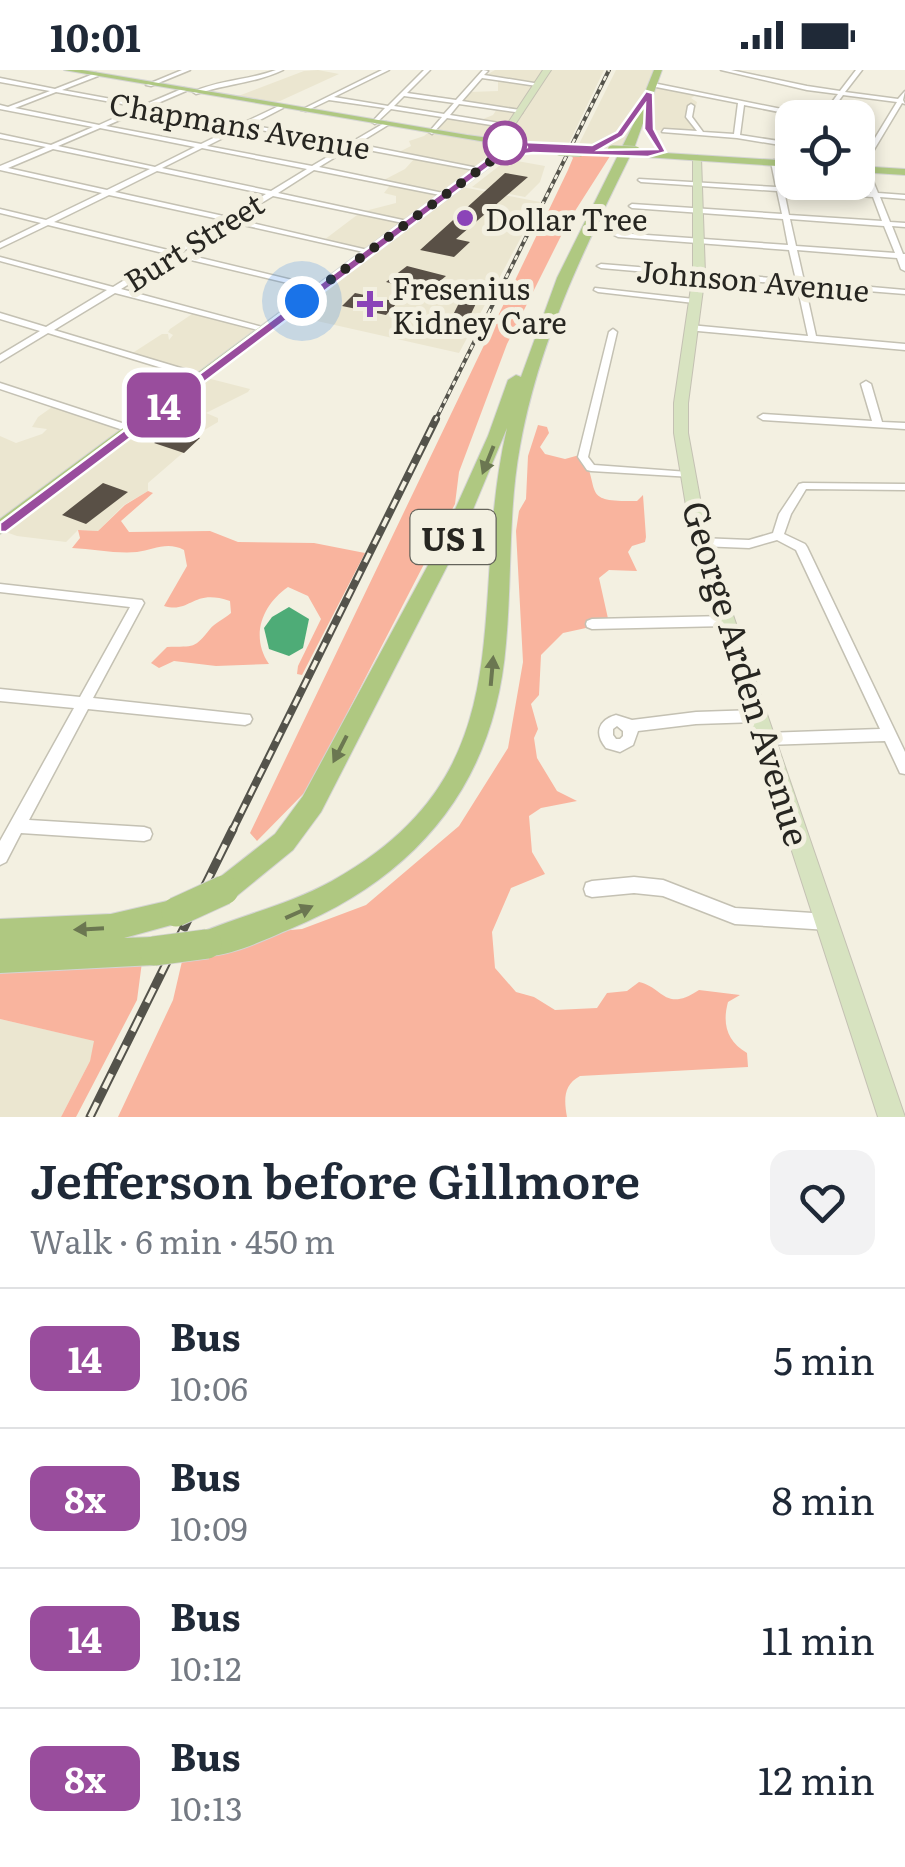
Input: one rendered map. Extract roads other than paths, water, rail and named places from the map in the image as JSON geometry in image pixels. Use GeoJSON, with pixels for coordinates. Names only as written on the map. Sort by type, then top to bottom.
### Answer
{"type":"FeatureCollection","features":[{"type":"Feature","properties":{"kind":"main road"},"geometry":{"type":"LineString","coordinates":[[68,70],[466,138],[501,149],[629,149],[774,162]]}},
{"type":"Feature","properties":{"kind":"main road","name":"US 1"},"geometry":{"type":"LineString","coordinates":[[0,959],[154,952],[249,933],[342,892],[400,851],[438,811],[466,764],[489,696],[507,472],[536,354],[569,265],[629,149],[658,70]]}},
{"type":"Feature","properties":{"kind":"main road"},"geometry":{"type":"LineString","coordinates":[[629,149],[651,89]]}},
{"type":"Feature","properties":{"kind":"main road"},"geometry":{"type":"LineString","coordinates":[[583,150],[629,149],[649,129],[651,89]]}},
{"type":"Feature","properties":{"kind":"main road"},"geometry":{"type":"LineString","coordinates":[[0,528],[480,169],[501,149],[560,150]]}},
{"type":"Feature","properties":{"kind":"main road","name":"US 1"},"geometry":{"type":"LineString","coordinates":[[0,932],[111,928],[176,912],[224,890],[284,842],[312,804],[466,512],[492,454],[554,273],[629,149]]}},
{"type":"Feature","properties":{"kind":"main road"},"geometry":{"type":"LineString","coordinates":[[875,170],[905,172]]}},
{"type":"Feature","properties":{"kind":"street"},"geometry":{"type":"LineString","coordinates":[[149,84],[187,70]]}},
{"type":"Feature","properties":{"kind":"street"},"geometry":{"type":"LineString","coordinates":[[196,92],[224,81],[258,79],[280,70]]}},
{"type":"Feature","properties":{"kind":"street"},"geometry":{"type":"LineString","coordinates":[[304,110],[386,70]]}},
{"type":"Feature","properties":{"kind":"street","name":"Burt Street"},"geometry":{"type":"LineString","coordinates":[[0,359],[352,145],[380,123],[427,70]]}},
{"type":"Feature","properties":{"kind":"street"},"geometry":{"type":"LineString","coordinates":[[501,149],[510,126],[547,70]]}},
{"type":"Feature","properties":{"kind":"street"},"geometry":{"type":"LineString","coordinates":[[724,70],[902,101]]}},
{"type":"Feature","properties":{"kind":"street"},"geometry":{"type":"LineString","coordinates":[[836,100],[859,70]]}},
{"type":"Feature","properties":{"kind":"street"},"geometry":{"type":"LineString","coordinates":[[2,109],[93,73]]}},
{"type":"Feature","properties":{"kind":"street"},"geometry":{"type":"LineString","coordinates":[[786,82],[798,73]]}},
{"type":"Feature","properties":{"kind":"street"},"geometry":{"type":"LineString","coordinates":[[432,132],[483,74],[537,84]]}},
{"type":"Feature","properties":{"kind":"street","name":"Chapmans Avenue"},"geometry":{"type":"LineString","coordinates":[[0,80],[480,169]]}},
{"type":"Feature","properties":{"kind":"street"},"geometry":{"type":"LineString","coordinates":[[651,89],[775,110]]}},
{"type":"Feature","properties":{"kind":"street"},"geometry":{"type":"LineString","coordinates":[[1,169],[184,90]]}},
{"type":"Feature","properties":{"kind":"street"},"geometry":{"type":"LineString","coordinates":[[875,146],[905,92]]}},
{"type":"Feature","properties":{"kind":"street"},"geometry":{"type":"LineString","coordinates":[[404,94],[520,112]]}},
{"type":"Feature","properties":{"kind":"street"},"geometry":{"type":"LineString","coordinates":[[329,98],[510,126]]}},
{"type":"Feature","properties":{"kind":"street"},"geometry":{"type":"LineString","coordinates":[[737,136],[741,104]]}},
{"type":"Feature","properties":{"kind":"street"},"geometry":{"type":"LineString","coordinates":[[0,246],[281,106]]}},
{"type":"Feature","properties":{"kind":"street"},"geometry":{"type":"LineString","coordinates":[[690,106],[689,117],[701,133]]}},
{"type":"Feature","properties":{"kind":"street"},"geometry":{"type":"LineString","coordinates":[[2,109],[445,194]]}},
{"type":"Feature","properties":{"kind":"street"},"geometry":{"type":"LineString","coordinates":[[664,131],[775,142]]}},
{"type":"Feature","properties":{"kind":"street"},"geometry":{"type":"LineString","coordinates":[[0,136],[408,222]]}},
{"type":"Feature","properties":{"kind":"street","name":"George Arden Avenue"},"geometry":{"type":"LineString","coordinates":[[695,157],[699,274],[681,403],[700,542],[892,1117]]}},
{"type":"Feature","properties":{"kind":"street"},"geometry":{"type":"LineString","coordinates":[[774,162],[775,166]]}},
{"type":"Feature","properties":{"kind":"street"},"geometry":{"type":"LineString","coordinates":[[1,169],[368,251]]}},
{"type":"Feature","properties":{"kind":"street"},"geometry":{"type":"LineString","coordinates":[[641,180],[775,188]]}},
{"type":"Feature","properties":{"kind":"street"},"geometry":{"type":"LineString","coordinates":[[875,195],[905,197]]}},
{"type":"Feature","properties":{"kind":"street"},"geometry":{"type":"LineString","coordinates":[[875,199],[905,269]]}},
{"type":"Feature","properties":{"kind":"street"},"geometry":{"type":"LineString","coordinates":[[783,200],[812,336]]}},
{"type":"Feature","properties":{"kind":"street"},"geometry":{"type":"LineString","coordinates":[[632,206],[905,225]]}},
{"type":"Feature","properties":{"kind":"street"},"geometry":{"type":"LineString","coordinates":[[0,210],[318,289]]}},
{"type":"Feature","properties":{"kind":"street"},"geometry":{"type":"LineString","coordinates":[[618,235],[902,256]]}},
{"type":"Feature","properties":{"kind":"street"},"geometry":{"type":"LineString","coordinates":[[0,259],[263,330]]}},
{"type":"Feature","properties":{"kind":"street","name":"Johnson Avenue"},"geometry":{"type":"LineString","coordinates":[[602,266],[905,292]]}},
{"type":"Feature","properties":{"kind":"street"},"geometry":{"type":"LineString","coordinates":[[598,290],[694,301]]}},
{"type":"Feature","properties":{"kind":"street"},"geometry":{"type":"LineString","coordinates":[[0,316],[201,378]]}},
{"type":"Feature","properties":{"kind":"street"},"geometry":{"type":"LineString","coordinates":[[690,328],[905,347]]}},
{"type":"Feature","properties":{"kind":"street"},"geometry":{"type":"LineString","coordinates":[[613,332],[603,385],[584,448],[588,465],[688,475]]}},
{"type":"Feature","properties":{"kind":"street"},"geometry":{"type":"LineString","coordinates":[[866,384],[878,424]]}},
{"type":"Feature","properties":{"kind":"street"},"geometry":{"type":"LineString","coordinates":[[0,386],[130,429]]}},
{"type":"Feature","properties":{"kind":"street"},"geometry":{"type":"LineString","coordinates":[[763,417],[905,426]]}},
{"type":"Feature","properties":{"kind":"street"},"geometry":{"type":"LineString","coordinates":[[778,536],[785,514],[803,486],[905,487]]}},
{"type":"Feature","properties":{"kind":"street"},"geometry":{"type":"LineString","coordinates":[[700,542],[748,544],[778,536],[801,547],[905,768]]}},
{"type":"Feature","properties":{"kind":"street"},"geometry":{"type":"LineString","coordinates":[[0,588],[138,603],[0,857]]}},
{"type":"Feature","properties":{"kind":"street"},"geometry":{"type":"LineString","coordinates":[[592,624],[726,621]]}},
{"type":"Feature","properties":{"kind":"street"},"geometry":{"type":"LineString","coordinates":[[0,696],[245,719]]}},
{"type":"Feature","properties":{"kind":"street"},"geometry":{"type":"LineString","coordinates":[[628,726],[757,716]]}},
{"type":"Feature","properties":{"kind":"street"},"geometry":{"type":"LineString","coordinates":[[765,740],[890,735]]}},
{"type":"Feature","properties":{"kind":"street"},"geometry":{"type":"LineString","coordinates":[[9,835],[144,834]]}},
{"type":"Feature","properties":{"kind":"street"},"geometry":{"type":"LineString","coordinates":[[592,889],[634,885],[663,888],[735,916],[828,922]]}},
{"type":"Feature","properties":{"kind":"railway"},"geometry":{"type":"LineString","coordinates":[[435,421],[609,70]]}},
{"type":"Feature","properties":{"kind":"railway"},"geometry":{"type":"LineString","coordinates":[[232,831],[436,419]]}},
{"type":"Feature","properties":{"kind":"railway"},"geometry":{"type":"LineString","coordinates":[[90,1117],[233,829]]}},
{"type":"Feature","properties":{"kind":"place","name":"Dollar Tree"},"geometry":{"type":"Point","coordinates":[465,218]}},
{"type":"Feature","properties":{"kind":"place","name":"Fresenius Kidney Care"},"geometry":{"type":"Point","coordinates":[370,304]}}]}
